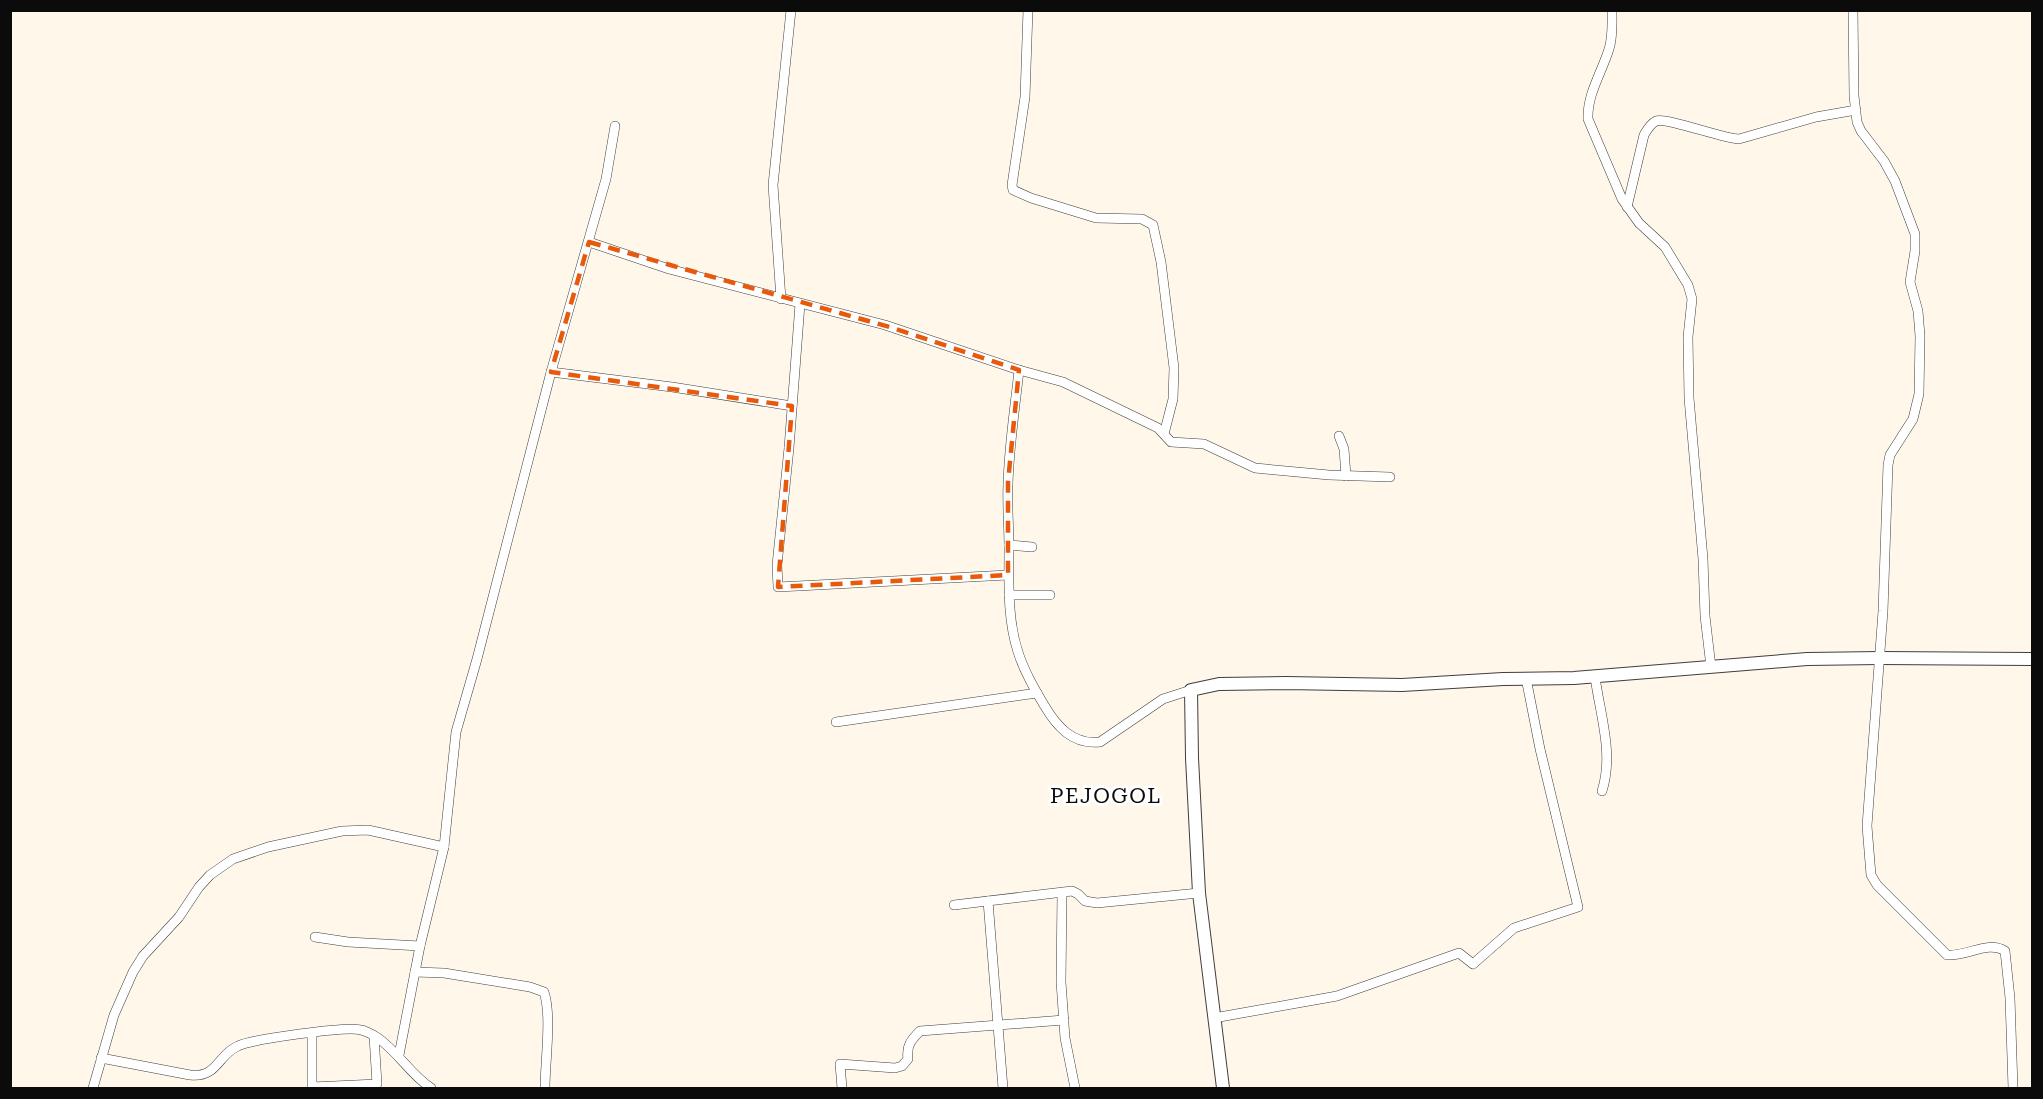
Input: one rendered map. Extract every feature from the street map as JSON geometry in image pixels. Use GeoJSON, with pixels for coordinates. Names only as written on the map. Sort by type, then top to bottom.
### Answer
{"type":"FeatureCollection","features":[{"type":"Feature","properties":{"kind":"street"},"geometry":{"type":"LineString","coordinates":[[781,299],[772,185],[791,10]]}},
{"type":"Feature","properties":{"kind":"street"},"geometry":{"type":"LineString","coordinates":[[1028,10],[1025,96],[1013,190],[1031,198],[1096,218],[1142,219],[1153,225],[1161,262],[1174,368],[1173,399],[1164,434]]}},
{"type":"Feature","properties":{"kind":"street"},"geometry":{"type":"LineString","coordinates":[[1612,10],[1612,38],[1596,83],[1588,118],[1622,200],[1639,223],[1665,248],[1688,285],[1692,299],[1688,337],[1689,398],[1703,559],[1705,616],[1711,667]]}},
{"type":"Feature","properties":{"kind":"street"},"geometry":{"type":"LineString","coordinates":[[1853,10],[1856,110],[1861,131],[1884,161],[1895,181],[1915,234],[1910,282],[1918,311],[1920,336],[1919,394],[1915,411],[1890,455],[1888,465],[1881,658],[1868,826],[1870,875],[1876,885],[1947,955],[1994,947],[2006,951],[2013,1089]]}},
{"type":"Feature","properties":{"kind":"street"},"geometry":{"type":"LineString","coordinates":[[1628,207],[1644,135],[1650,125],[1659,120],[1669,120],[1727,138],[1739,139],[1816,117],[1856,110]]}},
{"type":"Feature","properties":{"kind":"street"},"geometry":{"type":"LineString","coordinates":[[399,1055],[420,946],[444,847],[456,732],[572,293],[606,179],[615,126]]}},
{"type":"Feature","properties":{"kind":"street"},"geometry":{"type":"LineString","coordinates":[[589,242],[669,269],[885,326],[1063,382],[1158,428],[1173,442],[1197,442],[1256,468],[1282,472],[1390,477]]}},
{"type":"Feature","properties":{"kind":"street"},"geometry":{"type":"LineString","coordinates":[[800,304],[777,565],[776,584],[778,587],[1008,575]]}},
{"type":"Feature","properties":{"kind":"street"},"geometry":{"type":"LineString","coordinates":[[1019,370],[1008,482],[1008,575],[1011,618],[1017,650],[1024,669],[1059,728],[1077,740],[1088,743],[1100,742],[1163,699],[1219,684],[1402,685],[1526,678],[1595,677],[1807,659],[2032,659]]}},
{"type":"Feature","properties":{"kind":"street"},"geometry":{"type":"LineString","coordinates":[[551,372],[672,387],[792,406]]}},
{"type":"Feature","properties":{"kind":"street"},"geometry":{"type":"LineString","coordinates":[[1340,436],[1344,449],[1346,476]]}},
{"type":"Feature","properties":{"kind":"street"},"geometry":{"type":"LineString","coordinates":[[1009,545],[1032,547]]}},
{"type":"Feature","properties":{"kind":"street"},"geometry":{"type":"LineString","coordinates":[[1009,595],[1050,595]]}},
{"type":"Feature","properties":{"kind":"street"},"geometry":{"type":"LineString","coordinates":[[1595,677],[1607,758],[1607,776],[1602,791]]}},
{"type":"Feature","properties":{"kind":"street"},"geometry":{"type":"LineString","coordinates":[[1214,1018],[1337,996],[1459,953],[1473,964],[1514,928],[1578,907],[1540,749],[1526,678]]}},
{"type":"Feature","properties":{"kind":"street"},"geometry":{"type":"LineString","coordinates":[[1191,690],[1199,893],[1223,1089]]}},
{"type":"Feature","properties":{"kind":"street"},"geometry":{"type":"LineString","coordinates":[[836,722],[1037,693]]}},
{"type":"Feature","properties":{"kind":"street"},"geometry":{"type":"LineString","coordinates":[[93,1089],[114,1015],[143,956],[179,917],[199,886],[233,859],[268,847],[342,831],[368,830],[444,847]]}},
{"type":"Feature","properties":{"kind":"street"},"geometry":{"type":"LineString","coordinates":[[954,905],[1074,891],[1085,902],[1097,903],[1199,893]]}},
{"type":"Feature","properties":{"kind":"street"},"geometry":{"type":"LineString","coordinates":[[1062,893],[1060,981],[1065,1038],[1075,1089]]}},
{"type":"Feature","properties":{"kind":"street"},"geometry":{"type":"LineString","coordinates":[[988,901],[1003,1089]]}},
{"type":"Feature","properties":{"kind":"street"},"geometry":{"type":"LineString","coordinates":[[315,938],[420,946]]}},
{"type":"Feature","properties":{"kind":"street"},"geometry":{"type":"LineString","coordinates":[[415,972],[444,973],[530,987],[544,992],[547,1022],[545,1089]]}},
{"type":"Feature","properties":{"kind":"street"},"geometry":{"type":"LineString","coordinates":[[842,1089],[840,1064],[896,1068],[902,1066],[908,1059],[906,1049],[920,1031],[1064,1020]]}},
{"type":"Feature","properties":{"kind":"street"},"geometry":{"type":"LineString","coordinates":[[100,1058],[203,1076],[213,1070],[237,1046],[267,1039],[356,1029],[374,1036],[399,1055],[418,1078],[431,1089]]}},
{"type":"Feature","properties":{"kind":"street"},"geometry":{"type":"LineString","coordinates":[[312,1033],[312,1087],[377,1084],[374,1036]]}},
{"type":"Feature","properties":{"kind":"highlighted area"},"geometry":{"type":"Polygon","coordinates":[[[589,242],[893,328],[1019,370],[1008,482],[1008,575],[778,587],[792,406],[551,372],[589,242]]]}},
{"type":"Feature","properties":{"kind":"district","name":"PEJOGOL"},"geometry":{"type":"Point","coordinates":[1106,796]}}]}
